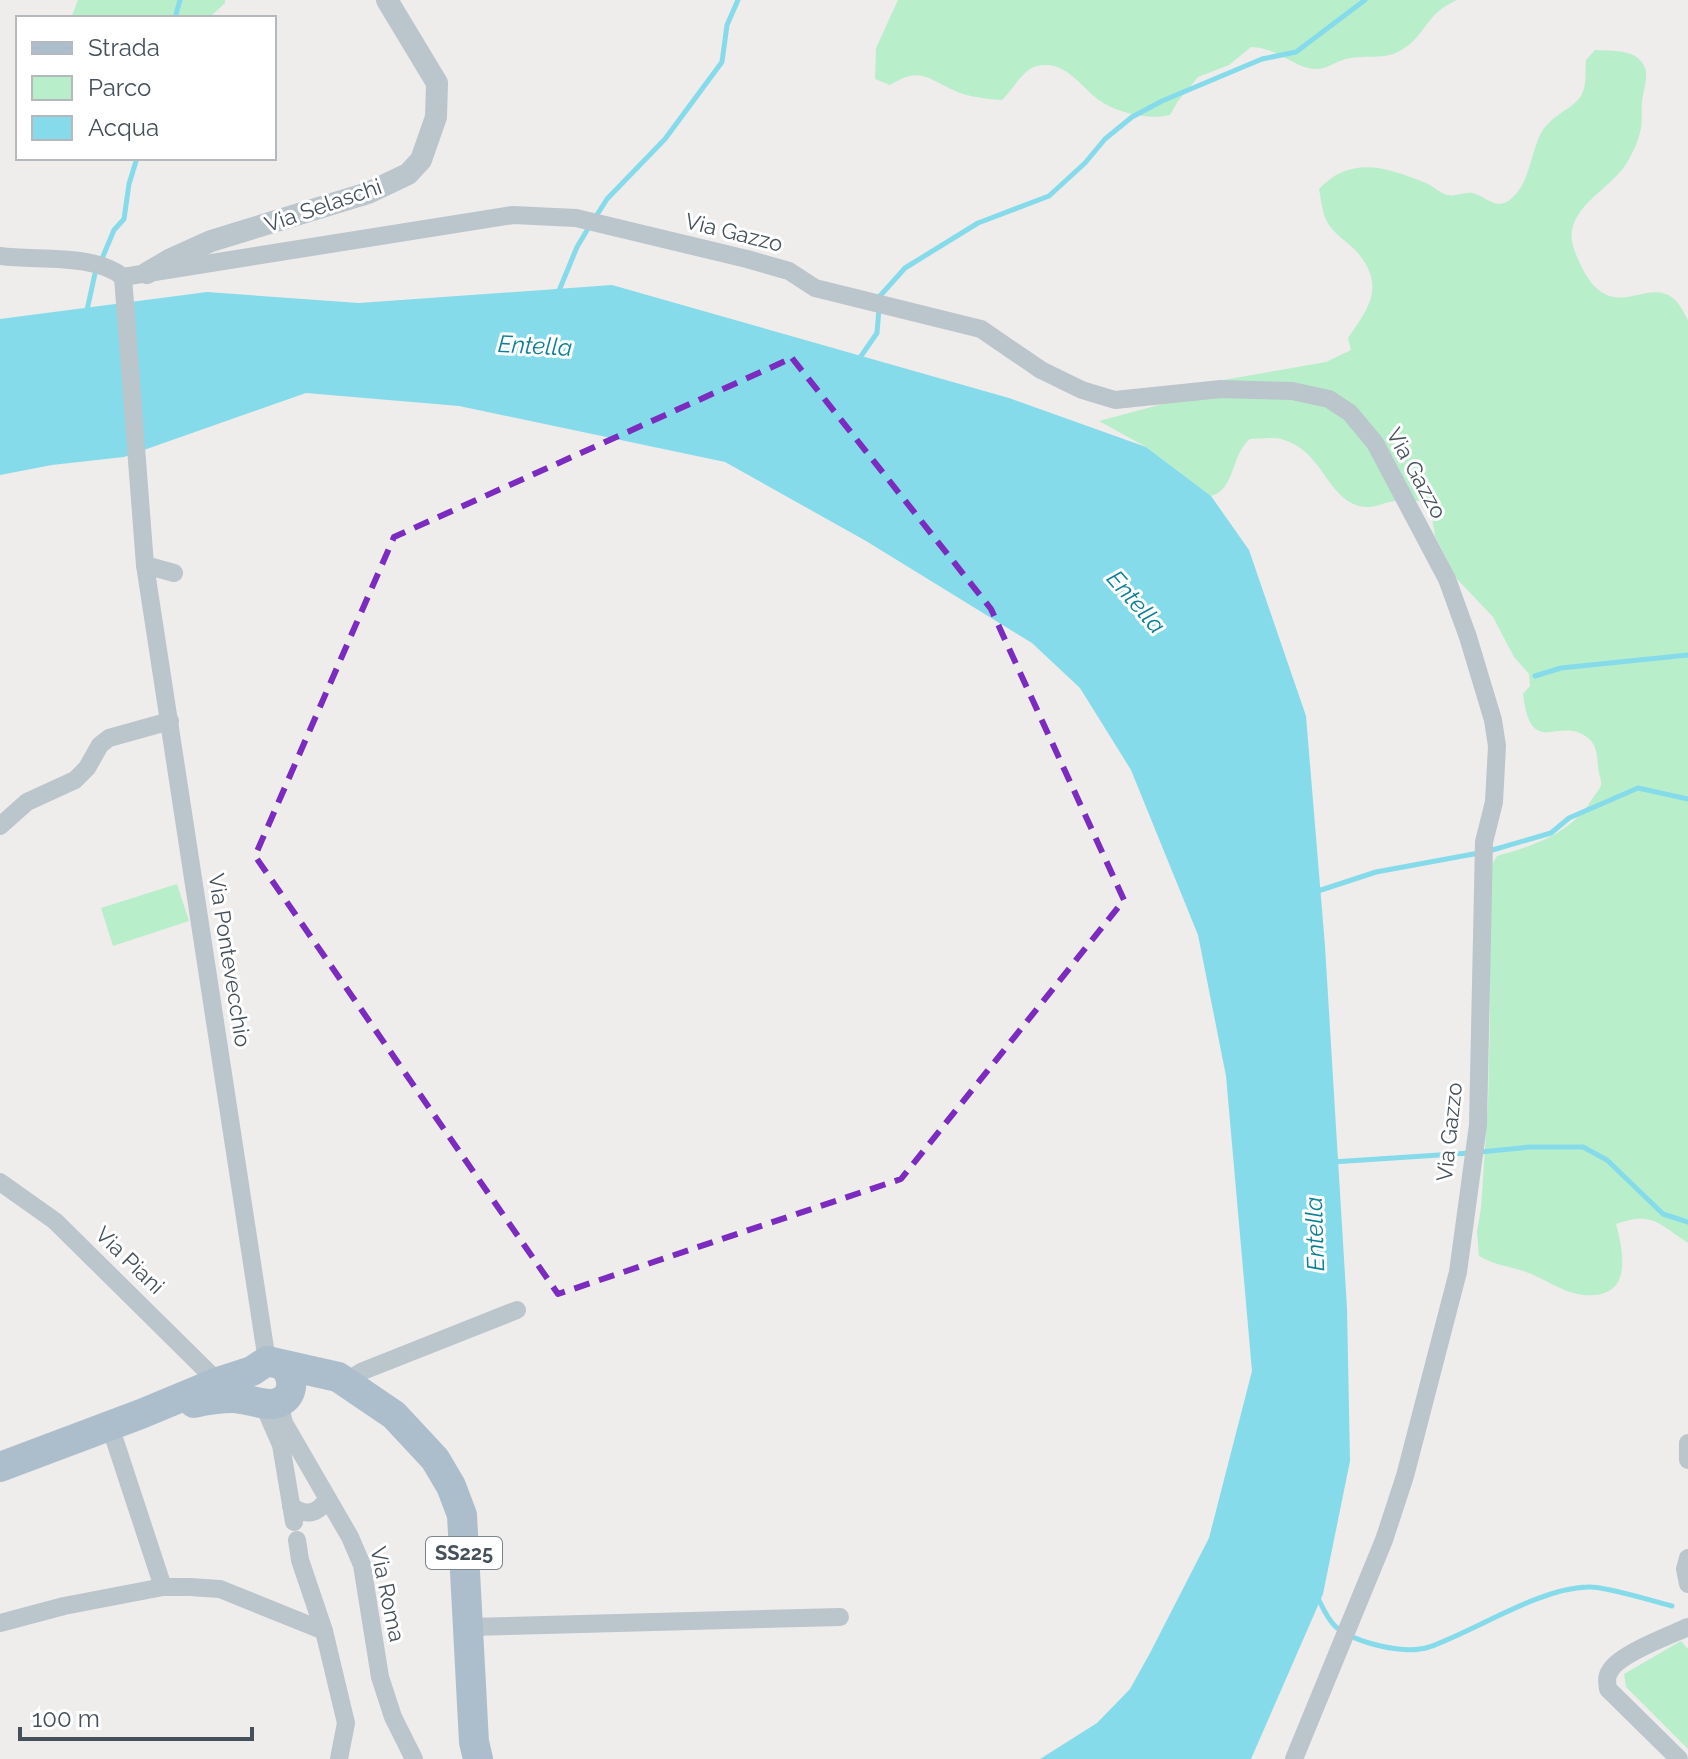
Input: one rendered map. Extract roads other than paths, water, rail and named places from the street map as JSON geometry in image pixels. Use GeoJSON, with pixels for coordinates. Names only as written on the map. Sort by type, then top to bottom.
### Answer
{"type":"FeatureCollection","features":[{"type":"Feature","properties":{"kind":"main road","name":"SS225"},"geometry":{"type":"LineString","coordinates":[[0,1467],[218,1382],[359,1389],[412,1433],[435,1459],[451,1486],[462,1515],[474,1753]]}},
{"type":"Feature","properties":{"kind":"main road","name":"SS225"},"geometry":{"type":"LineString","coordinates":[[141,1414],[232,1398],[270,1385]]}},
{"type":"Feature","properties":{"kind":"street","name":"Via Selaschi"},"geometry":{"type":"LineString","coordinates":[[147,273],[211,241],[368,193],[408,174],[421,160],[436,117],[437,83],[387,0]]}},
{"type":"Feature","properties":{"kind":"street","name":"Via Gazzo"},"geometry":{"type":"LineString","coordinates":[[122,281],[147,273],[513,215],[576,218],[747,259],[789,271],[815,288],[981,329],[1041,370],[1082,390],[1115,400],[1221,389],[1292,391],[1329,399],[1350,413],[1375,443],[1447,579],[1493,720],[1497,755],[1494,802],[1484,842],[1478,1125],[1458,1272],[1405,1476],[1384,1540],[1294,1759]]}},
{"type":"Feature","properties":{"kind":"street"},"geometry":{"type":"LineString","coordinates":[[0,256],[106,265],[122,281]]}},
{"type":"Feature","properties":{"kind":"street","name":"Via Pontevecchio"},"geometry":{"type":"LineString","coordinates":[[122,281],[145,562],[270,1385]]}},
{"type":"Feature","properties":{"kind":"street"},"geometry":{"type":"LineString","coordinates":[[145,562],[174,573]]}},
{"type":"Feature","properties":{"kind":"street"},"geometry":{"type":"LineString","coordinates":[[0,826],[27,802],[75,780],[87,768],[100,745],[109,738],[170,721]]}},
{"type":"Feature","properties":{"kind":"street","name":"Via Piani"},"geometry":{"type":"LineString","coordinates":[[0,1182],[55,1221],[218,1382]]}},
{"type":"Feature","properties":{"kind":"street"},"geometry":{"type":"LineString","coordinates":[[359,1389],[363,1371],[517,1310]]}},
{"type":"Feature","properties":{"kind":"street"},"geometry":{"type":"LineString","coordinates":[[270,1385],[300,1560],[324,1631],[346,1723],[339,1759]]}},
{"type":"Feature","properties":{"kind":"street","name":"Via Roma"},"geometry":{"type":"LineString","coordinates":[[270,1385],[284,1423],[350,1537],[362,1565],[380,1677],[393,1717],[414,1759]]}},
{"type":"Feature","properties":{"kind":"street"},"geometry":{"type":"LineString","coordinates":[[110,1426],[163,1587]]}},
{"type":"Feature","properties":{"kind":"street"},"geometry":{"type":"LineString","coordinates":[[1688,1443],[1688,1460]]}},
{"type":"Feature","properties":{"kind":"street"},"geometry":{"type":"LineString","coordinates":[[294,1523],[299,1512],[316,1512],[327,1498]]}},
{"type":"Feature","properties":{"kind":"street"},"geometry":{"type":"LineString","coordinates":[[1688,1558],[1685,1569],[1688,1584]]}},
{"type":"Feature","properties":{"kind":"street"},"geometry":{"type":"LineString","coordinates":[[0,1623],[64,1606],[163,1587],[220,1589],[324,1631]]}},
{"type":"Feature","properties":{"kind":"street"},"geometry":{"type":"LineString","coordinates":[[469,1627],[840,1617]]}},
{"type":"Feature","properties":{"kind":"street"},"geometry":{"type":"LineString","coordinates":[[1679,1759],[1608,1689],[1606,1680],[1611,1668],[1621,1659],[1688,1627]]}},
{"type":"Feature","properties":{"kind":"water","name":"Entella"},"geometry":{"type":"Polygon","coordinates":[[[612,285],[1009,398],[1146,447],[1211,496],[1249,550],[1306,716],[1325,946],[1347,1308],[1350,1461],[1323,1594],[1251,1759],[1040,1759],[1097,1723],[1130,1689],[1150,1653],[1209,1538],[1252,1371],[1226,1076],[1198,935],[1131,770],[1080,688],[1032,643],[866,541],[725,462],[459,406],[306,393],[124,457],[52,465],[0,475],[0,319],[207,292],[359,303],[612,285]]]}},
{"type":"Feature","properties":{"kind":"waterway"},"geometry":{"type":"LineString","coordinates":[[176,16],[180,0]]}},
{"type":"Feature","properties":{"kind":"waterway"},"geometry":{"type":"LineString","coordinates":[[595,218],[607,199],[665,139],[722,62],[727,25],[738,0]]}},
{"type":"Feature","properties":{"kind":"waterway"},"geometry":{"type":"LineString","coordinates":[[859,359],[877,333],[880,296],[905,268],[978,223],[1049,196],[1085,163],[1105,139],[1132,117],[1262,59],[1296,52],[1365,0]]}},
{"type":"Feature","properties":{"kind":"waterway"},"geometry":{"type":"LineString","coordinates":[[101,261],[114,230],[124,219],[136,160]]}},
{"type":"Feature","properties":{"kind":"waterway"},"geometry":{"type":"LineString","coordinates":[[558,293],[589,227]]}},
{"type":"Feature","properties":{"kind":"waterway"},"geometry":{"type":"LineString","coordinates":[[87,310],[96,269]]}},
{"type":"Feature","properties":{"kind":"waterway"},"geometry":{"type":"LineString","coordinates":[[1535,676],[1561,668],[1688,655]]}},
{"type":"Feature","properties":{"kind":"waterway"},"geometry":{"type":"LineString","coordinates":[[1489,851],[1551,833],[1569,818],[1638,788],[1688,799]]}},
{"type":"Feature","properties":{"kind":"waterway"},"geometry":{"type":"LineString","coordinates":[[1318,891],[1376,872],[1479,853]]}},
{"type":"Feature","properties":{"kind":"waterway"},"geometry":{"type":"LineString","coordinates":[[1480,1152],[1530,1147],[1583,1147],[1607,1160],[1663,1214],[1688,1222]]}},
{"type":"Feature","properties":{"kind":"waterway"},"geometry":{"type":"LineString","coordinates":[[1332,1162],[1470,1153]]}},
{"type":"Feature","properties":{"kind":"waterway"},"geometry":{"type":"LineString","coordinates":[[1317,1596],[1330,1620],[1345,1633],[1381,1646],[1407,1650],[1429,1647],[1528,1602],[1569,1589],[1606,1589],[1672,1606]]}}]}
